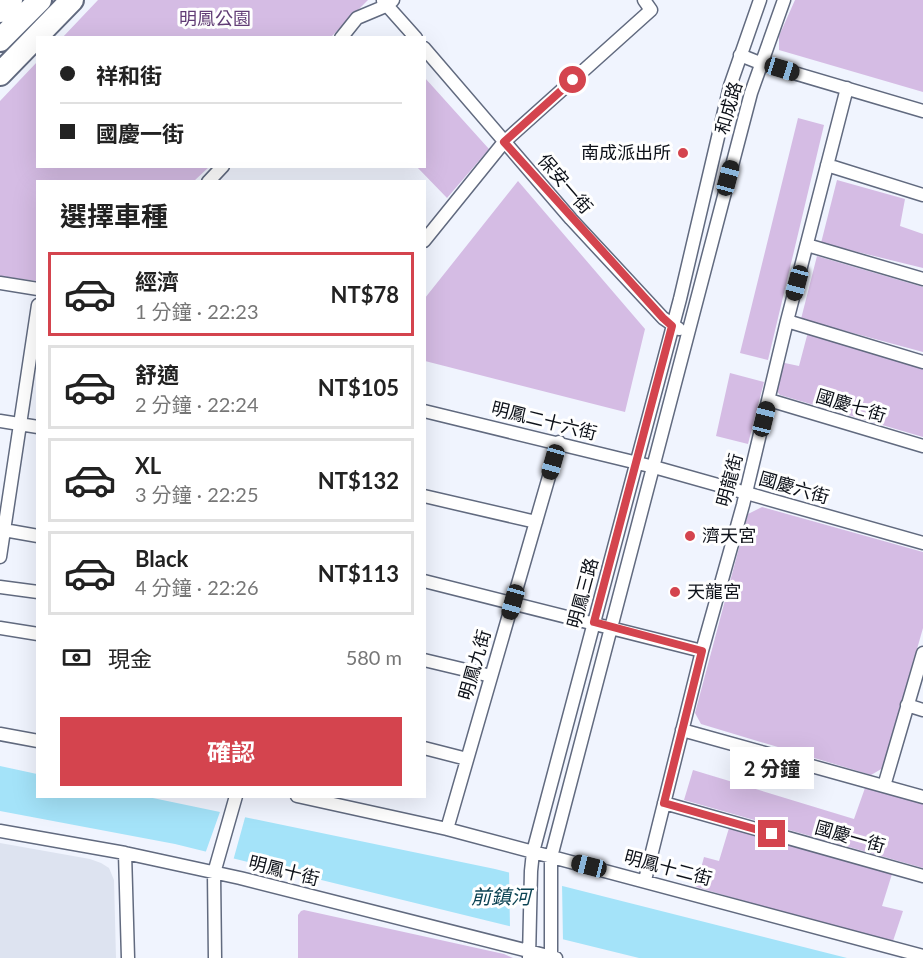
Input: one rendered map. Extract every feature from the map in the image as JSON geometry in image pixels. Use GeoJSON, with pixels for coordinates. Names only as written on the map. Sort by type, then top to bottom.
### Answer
{"type":"FeatureCollection","features":[{"type":"Feature","properties":{"kind":"highway"},"geometry":{"type":"LineString","coordinates":[[0,11],[11,0]]}},
{"type":"Feature","properties":{"kind":"highway"},"geometry":{"type":"LineString","coordinates":[[0,40],[40,0]]}},
{"type":"Feature","properties":{"kind":"highway"},"geometry":{"type":"LineString","coordinates":[[0,61],[65,7]]}},
{"type":"Feature","properties":{"kind":"highway"},"geometry":{"type":"LineString","coordinates":[[37,36],[65,7]]}},
{"type":"Feature","properties":{"kind":"highway"},"geometry":{"type":"LineString","coordinates":[[0,74],[36,37]]}},
{"type":"Feature","properties":{"kind":"street"},"geometry":{"type":"LineString","coordinates":[[426,239],[504,142],[651,10],[644,0]]}},
{"type":"Feature","properties":{"kind":"street","name":"和成路"},"geometry":{"type":"LineString","coordinates":[[672,326],[730,86],[760,0]]}},
{"type":"Feature","properties":{"kind":"street","name":"和成路"},"geometry":{"type":"LineString","coordinates":[[688,332],[751,93],[784,0]]}},
{"type":"Feature","properties":{"kind":"street"},"geometry":{"type":"LineString","coordinates":[[343,36],[357,18],[388,2],[414,36]]}},
{"type":"Feature","properties":{"kind":"street","name":"保安一街"},"geometry":{"type":"LineString","coordinates":[[426,50],[587,236],[663,318],[672,326],[688,332]]}},
{"type":"Feature","properties":{"kind":"street"},"geometry":{"type":"LineString","coordinates":[[740,55],[923,111]]}},
{"type":"Feature","properties":{"kind":"street","name":"明龍街"},"geometry":{"type":"LineString","coordinates":[[645,880],[702,651],[746,493],[787,321],[847,88]]}},
{"type":"Feature","properties":{"kind":"street"},"geometry":{"type":"LineString","coordinates":[[827,165],[923,195]]}},
{"type":"Feature","properties":{"kind":"street"},"geometry":{"type":"LineString","coordinates":[[210,180],[221,168]]}},
{"type":"Feature","properties":{"kind":"street"},"geometry":{"type":"LineString","coordinates":[[807,245],[923,279]]}},
{"type":"Feature","properties":{"kind":"street"},"geometry":{"type":"LineString","coordinates":[[0,283],[36,289]]}},
{"type":"Feature","properties":{"kind":"street"},"geometry":{"type":"LineString","coordinates":[[0,557],[36,318]]}},
{"type":"Feature","properties":{"kind":"street"},"geometry":{"type":"LineString","coordinates":[[787,321],[923,362]]}},
{"type":"Feature","properties":{"kind":"street","name":"明鳳三路"},"geometry":{"type":"LineString","coordinates":[[529,955],[533,852],[672,326]]}},
{"type":"Feature","properties":{"kind":"street","name":"明鳳三路"},"geometry":{"type":"LineString","coordinates":[[553,958],[551,857],[688,332]]}},
{"type":"Feature","properties":{"kind":"street","name":"國慶七街"},"geometry":{"type":"LineString","coordinates":[[769,400],[923,446]]}},
{"type":"Feature","properties":{"kind":"street","name":"明鳳二十六街"},"geometry":{"type":"LineString","coordinates":[[426,411],[559,442],[654,467]]}},
{"type":"Feature","properties":{"kind":"street"},"geometry":{"type":"LineString","coordinates":[[0,421],[36,427]]}},
{"type":"Feature","properties":{"kind":"street","name":"明鳳九街"},"geometry":{"type":"LineString","coordinates":[[447,829],[559,442]]}},
{"type":"Feature","properties":{"kind":"street","name":"國慶六街"},"geometry":{"type":"LineString","coordinates":[[654,467],[923,543]]}},
{"type":"Feature","properties":{"kind":"street"},"geometry":{"type":"LineString","coordinates":[[426,496],[536,522]]}},
{"type":"Feature","properties":{"kind":"street"},"geometry":{"type":"LineString","coordinates":[[4,530],[36,536]]}},
{"type":"Feature","properties":{"kind":"street"},"geometry":{"type":"LineString","coordinates":[[426,581],[611,626],[702,651]]}},
{"type":"Feature","properties":{"kind":"street"},"geometry":{"type":"LineString","coordinates":[[0,587],[36,592]]}},
{"type":"Feature","properties":{"kind":"street"},"geometry":{"type":"LineString","coordinates":[[0,628],[36,634]]}},
{"type":"Feature","properties":{"kind":"street"},"geometry":{"type":"LineString","coordinates":[[884,786],[923,653]]}},
{"type":"Feature","properties":{"kind":"street"},"geometry":{"type":"LineString","coordinates":[[426,660],[491,676]]}},
{"type":"Feature","properties":{"kind":"street"},"geometry":{"type":"LineString","coordinates":[[907,705],[923,710]]}},
{"type":"Feature","properties":{"kind":"street"},"geometry":{"type":"LineString","coordinates":[[682,730],[923,797]]}},
{"type":"Feature","properties":{"kind":"street"},"geometry":{"type":"LineString","coordinates":[[0,734],[36,741]]}},
{"type":"Feature","properties":{"kind":"street"},"geometry":{"type":"LineString","coordinates":[[426,749],[467,759]]}},
{"type":"Feature","properties":{"kind":"street","name":"明鳳十二街"},"geometry":{"type":"LineString","coordinates":[[306,798],[447,829],[923,956]]}},
{"type":"Feature","properties":{"kind":"street"},"geometry":{"type":"LineString","coordinates":[[215,958],[215,867],[235,800]]}},
{"type":"Feature","properties":{"kind":"street","name":"國慶一街"},"geometry":{"type":"LineString","coordinates":[[664,803],[923,876]]}},
{"type":"Feature","properties":{"kind":"street","name":"明鳳十街"},"geometry":{"type":"LineString","coordinates":[[0,831],[125,854],[215,867],[240,878],[529,955],[553,958]]}},
{"type":"Feature","properties":{"kind":"street"},"geometry":{"type":"LineString","coordinates":[[125,854],[128,958]]}},
{"type":"Feature","properties":{"kind":"shaded area"},"geometry":{"type":"Polygon","coordinates":[[[0,843],[90,859],[109,868],[114,880],[116,958],[0,958],[0,843]]]}},
{"type":"Feature","properties":{"kind":"green space","name":"明鳳公園"},"geometry":{"type":"Polygon","coordinates":[[[98,0],[368,0],[332,36],[64,36],[98,0]]]}},
{"type":"Feature","properties":{"kind":"green space"},"geometry":{"type":"Polygon","coordinates":[[[795,0],[923,0],[923,92],[779,50],[779,36],[795,0]]]}},
{"type":"Feature","properties":{"kind":"green space"},"geometry":{"type":"Polygon","coordinates":[[[36,63],[36,168],[208,168],[195,180],[36,180],[36,281],[0,276],[0,101],[36,63]]]}},
{"type":"Feature","properties":{"kind":"green space"},"geometry":{"type":"Polygon","coordinates":[[[426,79],[489,149],[447,198],[418,168],[426,168],[426,79]]]}},
{"type":"Feature","properties":{"kind":"green space"},"geometry":{"type":"Polygon","coordinates":[[[798,118],[824,125],[768,360],[740,353],[798,118]]]}},
{"type":"Feature","properties":{"kind":"green space"},"geometry":{"type":"Polygon","coordinates":[[[837,180],[905,199],[900,226],[923,234],[923,268],[821,243],[837,180]]]}},
{"type":"Feature","properties":{"kind":"green space"},"geometry":{"type":"Polygon","coordinates":[[[518,181],[645,329],[625,412],[426,361],[426,297],[518,181]]]}},
{"type":"Feature","properties":{"kind":"green space"},"geometry":{"type":"Polygon","coordinates":[[[817,256],[923,287],[923,352],[801,319],[817,256]]]}},
{"type":"Feature","properties":{"kind":"green space"},"geometry":{"type":"Polygon","coordinates":[[[808,332],[923,367],[923,437],[780,395],[775,389],[780,362],[799,366],[808,332]]]}},
{"type":"Feature","properties":{"kind":"green space"},"geometry":{"type":"Polygon","coordinates":[[[730,373],[764,382],[748,444],[716,436],[730,373]]]}},
{"type":"Feature","properties":{"kind":"green space"},"geometry":{"type":"Polygon","coordinates":[[[762,507],[923,552],[923,628],[883,768],[871,775],[701,724],[695,713],[748,514],[762,507]]]}},
{"type":"Feature","properties":{"kind":"green space"},"geometry":{"type":"Polygon","coordinates":[[[693,770],[854,819],[865,788],[923,802],[923,868],[684,800],[693,770]]]}},
{"type":"Feature","properties":{"kind":"green space"},"geometry":{"type":"Polygon","coordinates":[[[729,828],[892,874],[882,906],[903,911],[892,944],[696,887],[704,857],[719,861],[729,828]]]}},
{"type":"Feature","properties":{"kind":"green space"},"geometry":{"type":"Polygon","coordinates":[[[304,910],[504,954],[513,958],[298,958],[298,915],[304,910]]]}},
{"type":"Feature","properties":{"kind":"water","name":"前鎮河"},"geometry":{"type":"Polygon","coordinates":[[[0,766],[36,774],[36,798],[153,798],[495,869],[847,958],[639,958],[175,844],[0,811],[0,766]]]}},
{"type":"Feature","properties":{"kind":"pier"},"geometry":{"type":"Polygon","coordinates":[[[221,809],[246,814],[233,861],[205,854],[221,809]]]}},
{"type":"Feature","properties":{"kind":"pier"},"geometry":{"type":"Polygon","coordinates":[[[509,869],[562,883],[563,942],[510,929],[509,869]]]}},
{"type":"Feature","properties":{"kind":"place","name":"南成派出所"},"geometry":{"type":"Point","coordinates":[683,153]}},
{"type":"Feature","properties":{"kind":"place","name":"濟天宮"},"geometry":{"type":"Point","coordinates":[690,536]}},
{"type":"Feature","properties":{"kind":"place","name":"天龍宮"},"geometry":{"type":"Point","coordinates":[675,592]}},
{"type":"Feature","properties":{"kind":"route"},"geometry":{"type":"LineString","coordinates":[[573,80],[504,142],[587,236],[672,326],[594,622],[702,651],[664,803],[772,834]]}}]}
